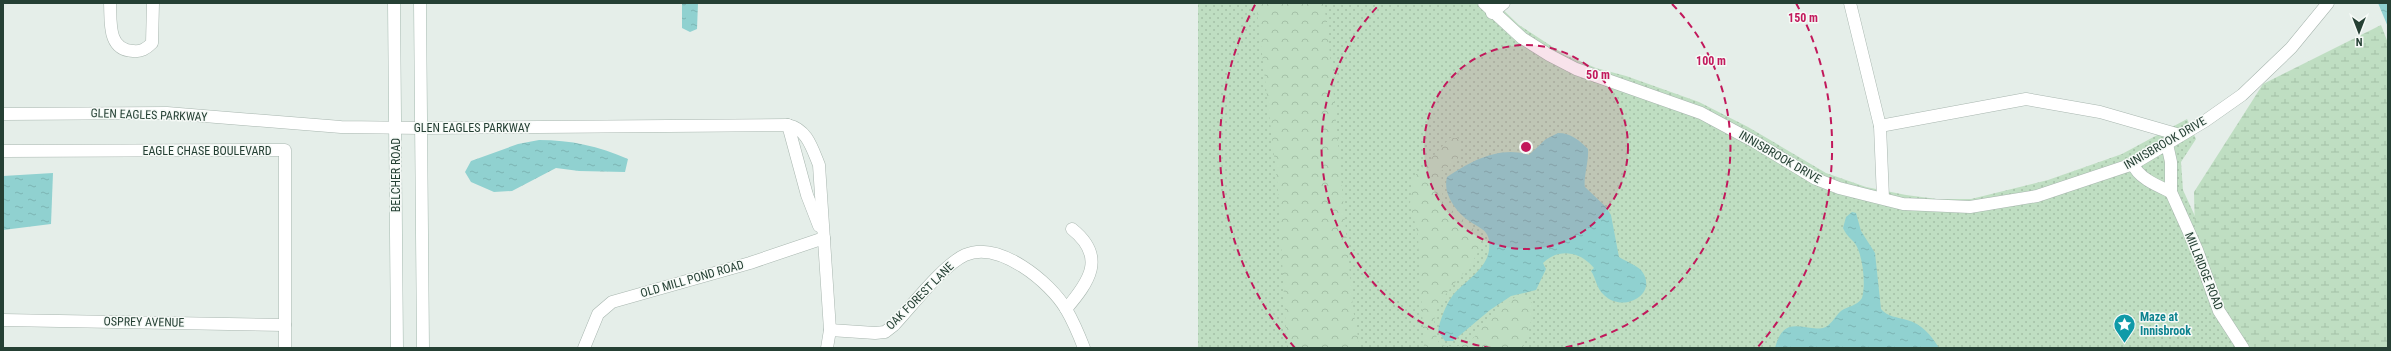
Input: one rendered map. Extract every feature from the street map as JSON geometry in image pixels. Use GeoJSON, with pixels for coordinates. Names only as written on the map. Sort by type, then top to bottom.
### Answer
{"type":"FeatureCollection","features":[{"type":"Feature","properties":{"kind":"street"},"geometry":{"type":"LineString","coordinates":[[110,3],[114,41],[117,46],[126,51],[136,52],[146,49],[152,43],[153,3]]}},
{"type":"Feature","properties":{"kind":"street","name":"BELCHER ROAD"},"geometry":{"type":"LineString","coordinates":[[394,3],[397,348]]}},
{"type":"Feature","properties":{"kind":"street"},"geometry":{"type":"LineString","coordinates":[[420,3],[423,348]]}},
{"type":"Feature","properties":{"kind":"street","name":"INNISBROOK DRIVE"},"geometry":{"type":"LineString","coordinates":[[1484,3],[1492,12],[1522,38],[1576,69],[1701,113],[1755,142],[1816,179],[1839,188],[1903,204],[1970,207],[2037,196],[2133,164],[2205,121],[2242,95],[2290,48],[2328,3]]}},
{"type":"Feature","properties":{"kind":"street"},"geometry":{"type":"LineString","coordinates":[[1492,12],[1504,3]]}},
{"type":"Feature","properties":{"kind":"street"},"geometry":{"type":"LineString","coordinates":[[1850,3],[1880,126],[1883,198]]}},
{"type":"Feature","properties":{"kind":"street"},"geometry":{"type":"LineString","coordinates":[[1880,126],[2026,99],[2100,112],[2180,135]]}},
{"type":"Feature","properties":{"kind":"street","name":"GLEN EAGLES PARKWAY"},"geometry":{"type":"LineString","coordinates":[[3,114],[167,113],[317,125],[395,128],[793,126]]}},
{"type":"Feature","properties":{"kind":"street"},"geometry":{"type":"LineString","coordinates":[[793,126],[807,195],[824,238]]}},
{"type":"Feature","properties":{"kind":"street"},"geometry":{"type":"LineString","coordinates":[[793,126],[809,141],[819,165],[830,330],[827,348]]}},
{"type":"Feature","properties":{"kind":"street","name":"MILLRIDGE ROAD"},"geometry":{"type":"LineString","coordinates":[[2167,144],[2171,162],[2171,192],[2197,250],[2219,311],[2243,348]]}},
{"type":"Feature","properties":{"kind":"street","name":"EAGLE CHASE BOULEVARD"},"geometry":{"type":"LineString","coordinates":[[3,151],[285,150],[285,325]]}},
{"type":"Feature","properties":{"kind":"street"},"geometry":{"type":"LineString","coordinates":[[2133,164],[2134,169],[2153,184],[2171,192]]}},
{"type":"Feature","properties":{"kind":"street"},"geometry":{"type":"LineString","coordinates":[[1066,310],[1087,282],[1092,263],[1086,242],[1072,229]]}},
{"type":"Feature","properties":{"kind":"street","name":"OLD MILL POND ROAD"},"geometry":{"type":"LineString","coordinates":[[584,348],[598,314],[612,302],[750,263],[824,238]]}},
{"type":"Feature","properties":{"kind":"street","name":"OAK FOREST LANE"},"geometry":{"type":"LineString","coordinates":[[830,330],[885,332],[894,325],[950,264],[965,255],[984,252],[1006,257],[1048,287],[1066,310],[1084,348]]}},
{"type":"Feature","properties":{"kind":"street","name":"OSPREY AVENUE"},"geometry":{"type":"LineString","coordinates":[[3,320],[285,325]]}},
{"type":"Feature","properties":{"kind":"street"},"geometry":{"type":"LineString","coordinates":[[285,325],[285,348]]}},
{"type":"Feature","properties":{"kind":"green space"},"geometry":{"type":"Polygon","coordinates":[[[1198,3],[1496,3],[1519,25],[1565,55],[1596,68],[1626,76],[1699,102],[1748,127],[1826,173],[1866,187],[1906,195],[1937,199],[1971,199],[2048,180],[2122,154],[2187,119],[2196,139],[2181,162],[2183,190],[2248,332],[2259,348],[1198,348],[1198,3]]]}},
{"type":"Feature","properties":{"kind":"green space"},"geometry":{"type":"Polygon","coordinates":[[[1256,3],[1323,3],[1327,22],[1353,309],[1360,348],[1287,348],[1278,189],[1256,3]]]}},
{"type":"Feature","properties":{"kind":"green space"},"geometry":{"type":"Polygon","coordinates":[[[2381,25],[2388,43],[2388,348],[2249,348],[2221,303],[2195,234],[2194,192],[2263,84],[2381,25]]]}},
{"type":"Feature","properties":{"kind":"green space"},"geometry":{"type":"Polygon","coordinates":[[[1450,138],[1458,138],[1462,147],[1457,161],[1441,171],[1443,202],[1475,230],[1482,245],[1471,264],[1441,302],[1434,322],[1435,333],[1440,345],[1460,346],[1466,344],[1475,336],[1494,313],[1518,295],[1532,301],[1532,318],[1523,348],[1424,348],[1418,235],[1410,204],[1412,179],[1450,138]]]}},
{"type":"Feature","properties":{"kind":"water"},"geometry":{"type":"Polygon","coordinates":[[[682,3],[698,3],[697,29],[690,32],[682,28],[682,3]]]}},
{"type":"Feature","properties":{"kind":"water"},"geometry":{"type":"Polygon","coordinates":[[[2378,3],[2388,3],[2388,27],[2378,3]]]}},
{"type":"Feature","properties":{"kind":"water"},"geometry":{"type":"Polygon","coordinates":[[[1558,133],[1567,134],[1588,149],[1585,187],[1606,207],[1611,215],[1619,257],[1641,270],[1646,279],[1646,287],[1643,293],[1637,299],[1629,302],[1612,300],[1604,295],[1599,289],[1591,271],[1594,268],[1589,263],[1576,255],[1563,253],[1549,258],[1543,263],[1546,269],[1536,290],[1511,296],[1490,310],[1453,341],[1445,341],[1438,331],[1446,307],[1453,295],[1480,269],[1489,250],[1489,242],[1486,233],[1464,217],[1456,209],[1450,199],[1446,188],[1447,177],[1476,160],[1497,153],[1518,152],[1529,155],[1546,139],[1558,133]]]}},
{"type":"Feature","properties":{"kind":"water"},"geometry":{"type":"Polygon","coordinates":[[[539,140],[562,141],[595,147],[617,154],[628,159],[625,172],[579,171],[556,168],[512,191],[494,192],[471,182],[465,172],[471,161],[518,144],[539,140]]]}},
{"type":"Feature","properties":{"kind":"water"},"geometry":{"type":"Polygon","coordinates":[[[53,173],[51,224],[3,230],[3,176],[53,173]]]}},
{"type":"Feature","properties":{"kind":"water"},"geometry":{"type":"Polygon","coordinates":[[[1852,212],[1856,213],[1861,231],[1875,253],[1881,309],[1890,315],[1922,327],[1939,348],[1775,348],[1779,337],[1789,327],[1795,326],[1816,329],[1826,327],[1841,311],[1860,301],[1862,298],[1864,279],[1862,264],[1856,245],[1843,228],[1846,217],[1852,212]]]}},
{"type":"Feature","properties":{"kind":"place","name":"Maze at Innisbrook"},"geometry":{"type":"Point","coordinates":[2124,344]}}]}
